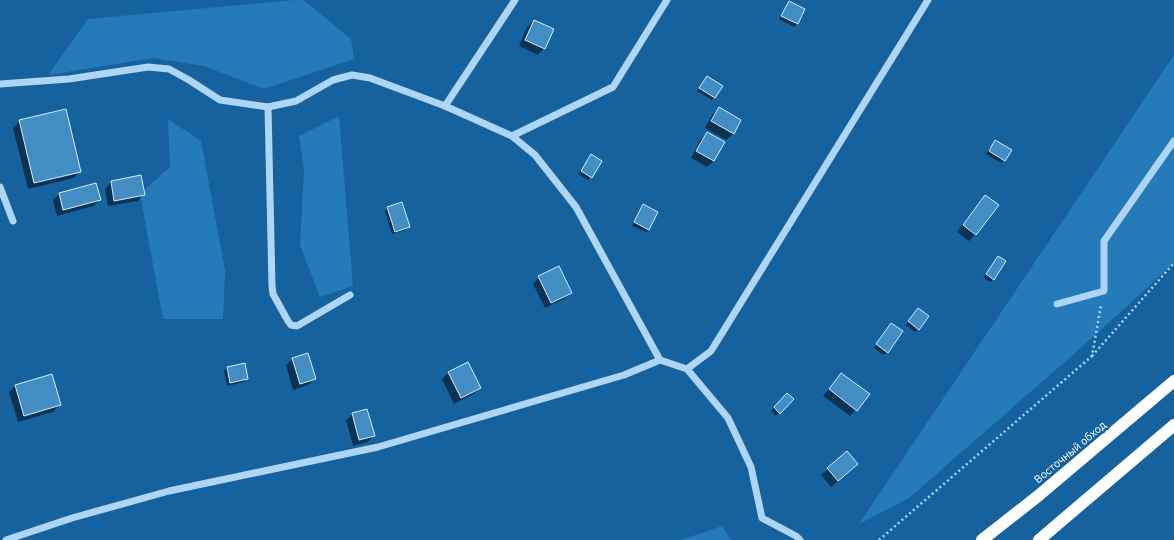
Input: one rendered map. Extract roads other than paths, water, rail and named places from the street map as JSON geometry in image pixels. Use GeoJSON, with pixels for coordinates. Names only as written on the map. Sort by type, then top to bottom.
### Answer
{"type":"FeatureCollection","features":[{"type":"Feature","properties":{"kind":"highway","name":"Восточный обход"},"geometry":{"type":"LineString","coordinates":[[982,540],[1038,496],[1174,381]]}},
{"type":"Feature","properties":{"kind":"highway"},"geometry":{"type":"LineString","coordinates":[[1039,540],[1174,425]]}},
{"type":"Feature","properties":{"kind":"street"},"geometry":{"type":"LineString","coordinates":[[445,106],[515,0]]}},
{"type":"Feature","properties":{"kind":"street"},"geometry":{"type":"LineString","coordinates":[[512,136],[613,87],[667,0]]}},
{"type":"Feature","properties":{"kind":"street"},"geometry":{"type":"LineString","coordinates":[[687,369],[711,351],[928,0]]}},
{"type":"Feature","properties":{"kind":"street"},"geometry":{"type":"LineString","coordinates":[[0,84],[70,79],[148,67],[168,69],[189,80],[220,100],[268,107],[296,102],[334,80],[352,75],[370,78],[445,106],[512,136],[535,155],[576,207],[660,360]]}},
{"type":"Feature","properties":{"kind":"street"},"geometry":{"type":"LineString","coordinates":[[268,107],[273,294],[288,321],[291,325],[297,326],[350,295]]}},
{"type":"Feature","properties":{"kind":"street"},"geometry":{"type":"LineString","coordinates":[[1057,304],[1104,291],[1104,241],[1174,141]]}},
{"type":"Feature","properties":{"kind":"street"},"geometry":{"type":"LineString","coordinates":[[0,187],[13,221]]}},
{"type":"Feature","properties":{"kind":"street"},"geometry":{"type":"LineString","coordinates":[[6,540],[72,518],[169,491],[378,447],[624,375],[660,360],[687,369],[728,418],[751,467],[762,518],[796,536],[800,540]]}}]}
